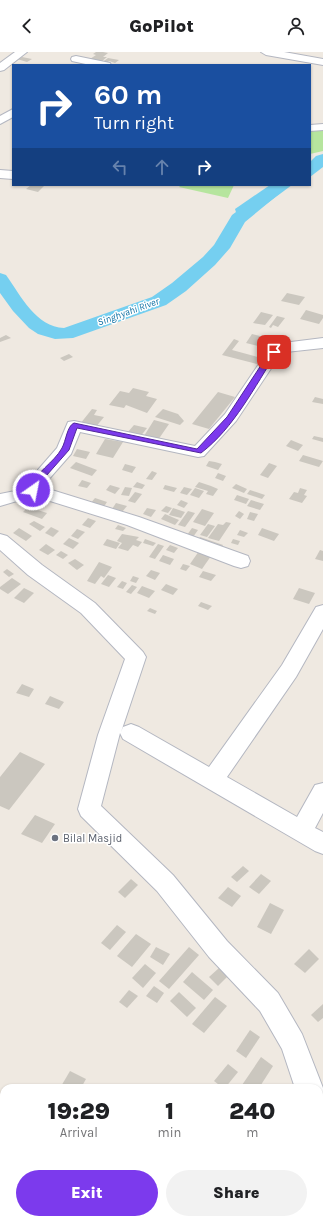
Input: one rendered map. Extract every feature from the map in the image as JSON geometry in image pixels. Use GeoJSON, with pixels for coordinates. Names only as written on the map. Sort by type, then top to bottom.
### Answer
{"type":"FeatureCollection","features":[{"type":"Feature","properties":{"kind":"street"},"geometry":{"type":"LineString","coordinates":[[0,68],[22,52]]}},
{"type":"Feature","properties":{"kind":"street"},"geometry":{"type":"LineString","coordinates":[[266,52],[323,62]]}},
{"type":"Feature","properties":{"kind":"street"},"geometry":{"type":"LineString","coordinates":[[81,54],[101,64]]}},
{"type":"Feature","properties":{"kind":"street"},"geometry":{"type":"LineString","coordinates":[[0,121],[12,113]]}},
{"type":"Feature","properties":{"kind":"street"},"geometry":{"type":"LineString","coordinates":[[311,128],[323,127]]}},
{"type":"Feature","properties":{"kind":"street"},"geometry":{"type":"LineString","coordinates":[[0,174],[12,175]]}},
{"type":"Feature","properties":{"kind":"street"},"geometry":{"type":"LineString","coordinates":[[0,500],[27,494],[33,490],[35,483],[65,450],[74,426],[198,452],[230,418],[274,352],[284,348],[323,343]]}},
{"type":"Feature","properties":{"kind":"street"},"geometry":{"type":"LineString","coordinates":[[33,490],[133,521],[241,561]]}},
{"type":"Feature","properties":{"kind":"street"},"geometry":{"type":"LineString","coordinates":[[0,540],[35,570],[88,608],[136,658],[109,735],[88,810],[165,884],[218,949],[268,1002],[293,1043],[308,1084]]}},
{"type":"Feature","properties":{"kind":"street"},"geometry":{"type":"LineString","coordinates":[[213,780],[289,671],[323,612]]}},
{"type":"Feature","properties":{"kind":"street"},"geometry":{"type":"LineString","coordinates":[[131,733],[323,844]]}},
{"type":"Feature","properties":{"kind":"street"},"geometry":{"type":"LineString","coordinates":[[301,831],[323,792]]}},
{"type":"Feature","properties":{"kind":"green space"},"geometry":{"type":"Polygon","coordinates":[[[311,130],[323,130],[323,151],[311,154],[311,130]]]}},
{"type":"Feature","properties":{"kind":"green space"},"geometry":{"type":"Polygon","coordinates":[[[180,186],[234,186],[228,198],[179,187],[180,186]]]}},
{"type":"Feature","properties":{"kind":"water"},"geometry":{"type":"Polygon","coordinates":[[[323,154],[323,167],[311,176],[311,161],[316,156],[323,154]]]}},
{"type":"Feature","properties":{"kind":"water"},"geometry":{"type":"Polygon","coordinates":[[[269,186],[291,186],[250,216],[238,219],[235,209],[269,186]]]}},
{"type":"Feature","properties":{"kind":"building"},"geometry":{"type":"Polygon","coordinates":[[[96,52],[108,53],[103,57],[107,57],[101,62],[90,59],[96,55],[93,54],[96,52]]]}},
{"type":"Feature","properties":{"kind":"building"},"geometry":{"type":"Polygon","coordinates":[[[22,57],[32,59],[27,62],[17,59],[22,57]]]}},
{"type":"Feature","properties":{"kind":"building"},"geometry":{"type":"Polygon","coordinates":[[[108,58],[119,60],[115,63],[109,61],[106,64],[101,63],[108,58]]]}},
{"type":"Feature","properties":{"kind":"building"},"geometry":{"type":"Polygon","coordinates":[[[30,186],[44,186],[38,192],[26,189],[30,186]]]}},
{"type":"Feature","properties":{"kind":"building"},"geometry":{"type":"Polygon","coordinates":[[[287,293],[305,297],[299,305],[281,301],[287,293]]]}},
{"type":"Feature","properties":{"kind":"building"},"geometry":{"type":"Polygon","coordinates":[[[306,310],[323,315],[323,318],[319,324],[300,319],[306,310]]]}},
{"type":"Feature","properties":{"kind":"building"},"geometry":{"type":"Polygon","coordinates":[[[261,312],[273,315],[265,325],[253,323],[261,312]]]}},
{"type":"Feature","properties":{"kind":"building"},"geometry":{"type":"Polygon","coordinates":[[[277,316],[285,318],[278,327],[273,325],[271,328],[269,327],[277,316]]]}},
{"type":"Feature","properties":{"kind":"building"},"geometry":{"type":"Polygon","coordinates":[[[252,334],[276,340],[270,349],[246,343],[252,334]]]}},
{"type":"Feature","properties":{"kind":"building"},"geometry":{"type":"Polygon","coordinates":[[[6,335],[11,338],[0,342],[0,338],[6,335]]]}},
{"type":"Feature","properties":{"kind":"building"},"geometry":{"type":"Polygon","coordinates":[[[234,339],[239,341],[232,350],[261,358],[257,364],[222,355],[234,339]]]}},
{"type":"Feature","properties":{"kind":"building"},"geometry":{"type":"Polygon","coordinates":[[[69,354],[73,357],[64,361],[60,358],[69,354]]]}},
{"type":"Feature","properties":{"kind":"building"},"geometry":{"type":"Polygon","coordinates":[[[133,388],[149,392],[146,396],[157,399],[147,413],[126,405],[124,408],[109,405],[120,391],[129,393],[133,388]]]}},
{"type":"Feature","properties":{"kind":"building"},"geometry":{"type":"Polygon","coordinates":[[[218,392],[235,397],[209,429],[192,424],[218,392]]]}},
{"type":"Feature","properties":{"kind":"building"},"geometry":{"type":"Polygon","coordinates":[[[315,397],[323,399],[323,404],[312,402],[315,397]]]}},
{"type":"Feature","properties":{"kind":"building"},"geometry":{"type":"Polygon","coordinates":[[[92,409],[97,410],[94,415],[104,417],[95,428],[80,424],[92,409]]]}},
{"type":"Feature","properties":{"kind":"building"},"geometry":{"type":"Polygon","coordinates":[[[163,409],[178,414],[184,421],[180,425],[155,417],[163,409]]]}},
{"type":"Feature","properties":{"kind":"building"},"geometry":{"type":"Polygon","coordinates":[[[154,420],[169,424],[158,440],[144,436],[154,420]]]}},
{"type":"Feature","properties":{"kind":"building"},"geometry":{"type":"Polygon","coordinates":[[[134,425],[147,428],[140,437],[127,433],[134,425]]]}},
{"type":"Feature","properties":{"kind":"building"},"geometry":{"type":"Polygon","coordinates":[[[314,436],[323,438],[323,442],[312,439],[314,436]]]}},
{"type":"Feature","properties":{"kind":"building"},"geometry":{"type":"Polygon","coordinates":[[[105,439],[123,442],[113,458],[96,454],[105,439]]]}},
{"type":"Feature","properties":{"kind":"building"},"geometry":{"type":"Polygon","coordinates":[[[291,440],[303,445],[298,451],[286,446],[291,440]]]}},
{"type":"Feature","properties":{"kind":"building"},"geometry":{"type":"Polygon","coordinates":[[[77,449],[90,452],[86,459],[73,456],[77,449]]]}},
{"type":"Feature","properties":{"kind":"building"},"geometry":{"type":"Polygon","coordinates":[[[303,455],[323,461],[319,467],[299,461],[303,455]]]}},
{"type":"Feature","properties":{"kind":"building"},"geometry":{"type":"Polygon","coordinates":[[[209,461],[222,464],[218,470],[206,466],[209,461]]]}},
{"type":"Feature","properties":{"kind":"building"},"geometry":{"type":"Polygon","coordinates":[[[76,462],[97,470],[92,476],[70,468],[76,462]]]}},
{"type":"Feature","properties":{"kind":"building"},"geometry":{"type":"Polygon","coordinates":[[[269,463],[277,466],[268,478],[260,475],[269,463]]]}},
{"type":"Feature","properties":{"kind":"building"},"geometry":{"type":"Polygon","coordinates":[[[125,464],[136,467],[132,473],[122,470],[125,464]]]}},
{"type":"Feature","properties":{"kind":"building"},"geometry":{"type":"Polygon","coordinates":[[[152,471],[157,473],[152,480],[146,479],[152,471]]]}},
{"type":"Feature","properties":{"kind":"building"},"geometry":{"type":"Polygon","coordinates":[[[218,473],[226,476],[223,481],[215,478],[218,473]]]}},
{"type":"Feature","properties":{"kind":"building"},"geometry":{"type":"Polygon","coordinates":[[[82,480],[91,483],[87,488],[78,486],[82,480]]]}},
{"type":"Feature","properties":{"kind":"building"},"geometry":{"type":"Polygon","coordinates":[[[137,482],[145,485],[142,489],[133,487],[137,482]]]}},
{"type":"Feature","properties":{"kind":"building"},"geometry":{"type":"Polygon","coordinates":[[[199,482],[218,489],[213,496],[206,494],[208,491],[195,487],[199,482]]]}},
{"type":"Feature","properties":{"kind":"building"},"geometry":{"type":"Polygon","coordinates":[[[236,484],[247,489],[244,493],[232,488],[236,484]]]}},
{"type":"Feature","properties":{"kind":"building"},"geometry":{"type":"Polygon","coordinates":[[[110,485],[120,488],[115,494],[106,490],[110,485]]]}},
{"type":"Feature","properties":{"kind":"building"},"geometry":{"type":"Polygon","coordinates":[[[165,485],[177,488],[174,492],[163,489],[165,485]]]}},
{"type":"Feature","properties":{"kind":"building"},"geometry":{"type":"Polygon","coordinates":[[[125,487],[132,488],[129,496],[121,495],[125,487]]]}},
{"type":"Feature","properties":{"kind":"building"},"geometry":{"type":"Polygon","coordinates":[[[184,487],[192,489],[187,495],[180,493],[184,487]]]}},
{"type":"Feature","properties":{"kind":"building"},"geometry":{"type":"Polygon","coordinates":[[[195,488],[204,491],[199,498],[190,495],[195,488]]]}},
{"type":"Feature","properties":{"kind":"building"},"geometry":{"type":"Polygon","coordinates":[[[300,488],[307,490],[304,495],[307,496],[302,503],[289,499],[294,492],[298,493],[300,488]]]}},
{"type":"Feature","properties":{"kind":"building"},"geometry":{"type":"Polygon","coordinates":[[[250,490],[265,495],[262,499],[247,494],[250,490]]]}},
{"type":"Feature","properties":{"kind":"building"},"geometry":{"type":"Polygon","coordinates":[[[135,492],[142,494],[135,503],[128,501],[135,492]]]}},
{"type":"Feature","properties":{"kind":"building"},"geometry":{"type":"Polygon","coordinates":[[[237,495],[249,499],[246,504],[234,500],[237,495]]]}},
{"type":"Feature","properties":{"kind":"building"},"geometry":{"type":"Polygon","coordinates":[[[40,496],[47,498],[39,507],[33,504],[40,496]]]}},
{"type":"Feature","properties":{"kind":"building"},"geometry":{"type":"Polygon","coordinates":[[[95,498],[107,502],[103,508],[90,504],[95,498]]]}},
{"type":"Feature","properties":{"kind":"building"},"geometry":{"type":"Polygon","coordinates":[[[181,500],[188,503],[184,508],[177,505],[181,500]]]}},
{"type":"Feature","properties":{"kind":"building"},"geometry":{"type":"Polygon","coordinates":[[[251,500],[264,504],[260,510],[247,506],[251,500]]]}},
{"type":"Feature","properties":{"kind":"building"},"geometry":{"type":"Polygon","coordinates":[[[116,503],[127,506],[122,512],[112,509],[116,503]]]}},
{"type":"Feature","properties":{"kind":"building"},"geometry":{"type":"Polygon","coordinates":[[[166,506],[172,508],[168,513],[161,511],[166,506]]]}},
{"type":"Feature","properties":{"kind":"building"},"geometry":{"type":"Polygon","coordinates":[[[28,507],[47,513],[42,519],[23,512],[28,507]]]}},
{"type":"Feature","properties":{"kind":"building"},"geometry":{"type":"Polygon","coordinates":[[[147,508],[156,510],[151,517],[143,514],[147,508]]]}},
{"type":"Feature","properties":{"kind":"building"},"geometry":{"type":"Polygon","coordinates":[[[173,508],[185,512],[181,518],[169,515],[173,508]]]}},
{"type":"Feature","properties":{"kind":"building"},"geometry":{"type":"Polygon","coordinates":[[[202,509],[214,513],[205,526],[193,522],[202,509]]]}},
{"type":"Feature","properties":{"kind":"building"},"geometry":{"type":"Polygon","coordinates":[[[188,511],[195,513],[185,527],[178,525],[188,511]]]}},
{"type":"Feature","properties":{"kind":"building"},"geometry":{"type":"Polygon","coordinates":[[[239,511],[244,514],[240,519],[235,516],[239,511]]]}},
{"type":"Feature","properties":{"kind":"building"},"geometry":{"type":"Polygon","coordinates":[[[250,512],[258,514],[254,521],[247,519],[250,512]]]}},
{"type":"Feature","properties":{"kind":"building"},"geometry":{"type":"Polygon","coordinates":[[[165,514],[179,520],[175,525],[161,519],[165,514]]]}},
{"type":"Feature","properties":{"kind":"building"},"geometry":{"type":"Polygon","coordinates":[[[88,518],[96,521],[90,528],[82,525],[88,518]]]}},
{"type":"Feature","properties":{"kind":"building"},"geometry":{"type":"Polygon","coordinates":[[[34,521],[45,527],[40,531],[29,524],[34,521]]]}},
{"type":"Feature","properties":{"kind":"building"},"geometry":{"type":"Polygon","coordinates":[[[226,522],[231,523],[219,541],[208,538],[218,524],[223,525],[226,522]]]}},
{"type":"Feature","properties":{"kind":"building"},"geometry":{"type":"Polygon","coordinates":[[[208,524],[215,526],[207,537],[200,535],[208,524]]]}},
{"type":"Feature","properties":{"kind":"building"},"geometry":{"type":"Polygon","coordinates":[[[118,525],[126,528],[123,531],[115,529],[118,525]]]}},
{"type":"Feature","properties":{"kind":"building"},"geometry":{"type":"Polygon","coordinates":[[[51,527],[59,531],[53,537],[45,533],[51,527]]]}},
{"type":"Feature","properties":{"kind":"building"},"geometry":{"type":"Polygon","coordinates":[[[19,528],[32,536],[26,541],[13,533],[19,528]]]}},
{"type":"Feature","properties":{"kind":"building"},"geometry":{"type":"Polygon","coordinates":[[[192,528],[198,530],[193,537],[187,535],[192,528]]]}},
{"type":"Feature","properties":{"kind":"building"},"geometry":{"type":"Polygon","coordinates":[[[262,528],[279,534],[274,541],[258,535],[262,528]]]}},
{"type":"Feature","properties":{"kind":"building"},"geometry":{"type":"Polygon","coordinates":[[[77,529],[85,532],[78,539],[71,536],[77,529]]]}},
{"type":"Feature","properties":{"kind":"building"},"geometry":{"type":"Polygon","coordinates":[[[240,530],[248,533],[244,537],[237,535],[240,530]]]}},
{"type":"Feature","properties":{"kind":"building"},"geometry":{"type":"Polygon","coordinates":[[[122,534],[139,537],[136,540],[142,542],[138,547],[133,545],[128,551],[118,548],[122,543],[117,541],[122,534]]]}},
{"type":"Feature","properties":{"kind":"building"},"geometry":{"type":"Polygon","coordinates":[[[200,537],[223,545],[220,550],[197,541],[200,537]]]}},
{"type":"Feature","properties":{"kind":"building"},"geometry":{"type":"Polygon","coordinates":[[[69,538],[79,543],[73,549],[63,544],[69,538]]]}},
{"type":"Feature","properties":{"kind":"building"},"geometry":{"type":"Polygon","coordinates":[[[107,539],[120,543],[116,549],[103,545],[107,539]]]}},
{"type":"Feature","properties":{"kind":"building"},"geometry":{"type":"Polygon","coordinates":[[[145,539],[156,543],[153,546],[143,543],[145,539]]]}},
{"type":"Feature","properties":{"kind":"building"},"geometry":{"type":"Polygon","coordinates":[[[233,539],[240,541],[238,545],[231,543],[233,539]]]}},
{"type":"Feature","properties":{"kind":"building"},"geometry":{"type":"Polygon","coordinates":[[[46,544],[55,550],[48,555],[39,550],[46,544]]]}},
{"type":"Feature","properties":{"kind":"building"},"geometry":{"type":"Polygon","coordinates":[[[158,544],[164,546],[155,559],[149,557],[158,544]]]}},
{"type":"Feature","properties":{"kind":"building"},"geometry":{"type":"Polygon","coordinates":[[[170,545],[178,548],[174,553],[166,550],[170,545]]]}},
{"type":"Feature","properties":{"kind":"building"},"geometry":{"type":"Polygon","coordinates":[[[320,550],[323,551],[323,561],[315,559],[320,550]]]}},
{"type":"Feature","properties":{"kind":"building"},"geometry":{"type":"Polygon","coordinates":[[[61,551],[68,555],[63,559],[56,555],[61,551]]]}},
{"type":"Feature","properties":{"kind":"building"},"geometry":{"type":"Polygon","coordinates":[[[199,551],[211,556],[202,569],[190,564],[199,551]]]}},
{"type":"Feature","properties":{"kind":"building"},"geometry":{"type":"Polygon","coordinates":[[[163,555],[174,559],[170,565],[159,561],[163,555]]]}},
{"type":"Feature","properties":{"kind":"building"},"geometry":{"type":"Polygon","coordinates":[[[75,559],[84,565],[77,570],[68,563],[75,559]]]}},
{"type":"Feature","properties":{"kind":"building"},"geometry":{"type":"Polygon","coordinates":[[[99,562],[112,567],[104,578],[101,576],[95,584],[87,581],[99,562]]]}},
{"type":"Feature","properties":{"kind":"building"},"geometry":{"type":"Polygon","coordinates":[[[183,564],[190,566],[186,571],[180,569],[183,564]]]}},
{"type":"Feature","properties":{"kind":"building"},"geometry":{"type":"Polygon","coordinates":[[[7,569],[14,574],[9,577],[3,572],[7,569]]]}},
{"type":"Feature","properties":{"kind":"building"},"geometry":{"type":"Polygon","coordinates":[[[151,570],[160,573],[155,580],[146,576],[151,570]]]}},
{"type":"Feature","properties":{"kind":"building"},"geometry":{"type":"Polygon","coordinates":[[[203,571],[216,575],[211,581],[199,577],[203,571]]]}},
{"type":"Feature","properties":{"kind":"building"},"geometry":{"type":"Polygon","coordinates":[[[108,575],[116,578],[109,587],[101,584],[108,575]]]}},
{"type":"Feature","properties":{"kind":"building"},"geometry":{"type":"Polygon","coordinates":[[[133,576],[139,578],[136,583],[130,581],[133,576]]]}},
{"type":"Feature","properties":{"kind":"building"},"geometry":{"type":"Polygon","coordinates":[[[12,578],[21,584],[8,594],[0,589],[0,587],[12,578]]]}},
{"type":"Feature","properties":{"kind":"building"},"geometry":{"type":"Polygon","coordinates":[[[122,581],[127,583],[123,589],[117,587],[122,581]]]}},
{"type":"Feature","properties":{"kind":"building"},"geometry":{"type":"Polygon","coordinates":[[[166,584],[178,589],[173,595],[161,590],[166,584]]]}},
{"type":"Feature","properties":{"kind":"building"},"geometry":{"type":"Polygon","coordinates":[[[132,585],[137,587],[131,594],[126,592],[132,585]]]}},
{"type":"Feature","properties":{"kind":"building"},"geometry":{"type":"Polygon","coordinates":[[[142,586],[155,591],[149,598],[137,593],[142,586]]]}},
{"type":"Feature","properties":{"kind":"building"},"geometry":{"type":"Polygon","coordinates":[[[24,588],[34,593],[24,603],[14,598],[24,588]]]}},
{"type":"Feature","properties":{"kind":"building"},"geometry":{"type":"Polygon","coordinates":[[[299,588],[315,593],[309,604],[293,599],[299,588]]]}},
{"type":"Feature","properties":{"kind":"building"},"geometry":{"type":"Polygon","coordinates":[[[201,602],[212,606],[208,610],[198,606],[201,602]]]}},
{"type":"Feature","properties":{"kind":"building"},"geometry":{"type":"Polygon","coordinates":[[[150,608],[157,611],[155,614],[147,611],[150,608]]]}},
{"type":"Feature","properties":{"kind":"building"},"geometry":{"type":"Polygon","coordinates":[[[22,684],[34,689],[29,697],[16,693],[22,684]]]}},
{"type":"Feature","properties":{"kind":"building"},"geometry":{"type":"Polygon","coordinates":[[[50,696],[64,702],[59,709],[45,704],[50,696]]]}},
{"type":"Feature","properties":{"kind":"building"},"geometry":{"type":"Polygon","coordinates":[[[20,752],[45,764],[9,810],[0,806],[0,777],[20,752]]]}},
{"type":"Feature","properties":{"kind":"building"},"geometry":{"type":"Polygon","coordinates":[[[35,815],[55,824],[42,843],[21,834],[35,815]]]}},
{"type":"Feature","properties":{"kind":"building"},"geometry":{"type":"Polygon","coordinates":[[[243,866],[249,871],[237,882],[231,877],[243,866]]]}},
{"type":"Feature","properties":{"kind":"building"},"geometry":{"type":"Polygon","coordinates":[[[261,874],[271,881],[259,894],[249,887],[261,874]]]}},
{"type":"Feature","properties":{"kind":"building"},"geometry":{"type":"Polygon","coordinates":[[[131,879],[138,885],[125,898],[118,892],[131,879]]]}},
{"type":"Feature","properties":{"kind":"building"},"geometry":{"type":"Polygon","coordinates":[[[228,887],[241,896],[232,907],[218,898],[228,887]]]}},
{"type":"Feature","properties":{"kind":"building"},"geometry":{"type":"Polygon","coordinates":[[[270,903],[284,910],[271,934],[257,927],[270,903]]]}},
{"type":"Feature","properties":{"kind":"building"},"geometry":{"type":"Polygon","coordinates":[[[117,925],[126,932],[110,950],[101,943],[117,925]]]}},
{"type":"Feature","properties":{"kind":"building"},"geometry":{"type":"Polygon","coordinates":[[[136,934],[151,944],[132,967],[117,956],[136,934]]]}},
{"type":"Feature","properties":{"kind":"building"},"geometry":{"type":"Polygon","coordinates":[[[156,947],[170,954],[163,965],[150,957],[156,947]]]}},
{"type":"Feature","properties":{"kind":"building"},"geometry":{"type":"Polygon","coordinates":[[[189,947],[199,955],[169,989],[159,981],[189,947]]]}},
{"type":"Feature","properties":{"kind":"building"},"geometry":{"type":"Polygon","coordinates":[[[309,949],[319,959],[305,973],[294,964],[309,949]]]}},
{"type":"Feature","properties":{"kind":"building"},"geometry":{"type":"Polygon","coordinates":[[[145,964],[156,973],[143,988],[132,978],[145,964]]]}},
{"type":"Feature","properties":{"kind":"building"},"geometry":{"type":"Polygon","coordinates":[[[219,968],[228,976],[218,986],[209,977],[219,968]]]}},
{"type":"Feature","properties":{"kind":"building"},"geometry":{"type":"Polygon","coordinates":[[[192,972],[213,990],[204,1000],[183,982],[192,972]]]}},
{"type":"Feature","properties":{"kind":"building"},"geometry":{"type":"Polygon","coordinates":[[[154,986],[164,993],[157,1003],[146,996],[154,986]]]}},
{"type":"Feature","properties":{"kind":"building"},"geometry":{"type":"Polygon","coordinates":[[[129,990],[138,996],[127,1008],[119,1002],[129,990]]]}},
{"type":"Feature","properties":{"kind":"building"},"geometry":{"type":"Polygon","coordinates":[[[179,992],[196,1008],[187,1017],[170,1001],[179,992]]]}},
{"type":"Feature","properties":{"kind":"building"},"geometry":{"type":"Polygon","coordinates":[[[215,997],[227,1006],[204,1033],[192,1024],[215,997]]]}},
{"type":"Feature","properties":{"kind":"building"},"geometry":{"type":"Polygon","coordinates":[[[323,1004],[323,1018],[318,1022],[311,1015],[323,1004]]]}},
{"type":"Feature","properties":{"kind":"building"},"geometry":{"type":"Polygon","coordinates":[[[250,1030],[260,1037],[246,1058],[236,1051],[250,1030]]]}},
{"type":"Feature","properties":{"kind":"building"},"geometry":{"type":"Polygon","coordinates":[[[261,1057],[273,1066],[262,1084],[243,1084],[261,1057]]]}},
{"type":"Feature","properties":{"kind":"building"},"geometry":{"type":"Polygon","coordinates":[[[228,1064],[238,1072],[228,1084],[218,1084],[214,1081],[228,1064]]]}},
{"type":"Feature","properties":{"kind":"building"},"geometry":{"type":"Polygon","coordinates":[[[70,1071],[86,1079],[83,1084],[62,1084],[70,1071]]]}},
{"type":"Feature","properties":{"kind":"waterway","name":"Singhyahi River"},"geometry":{"type":"LineString","coordinates":[[0,279],[12,298],[35,324],[45,330],[66,334],[159,301],[179,287],[209,261],[221,248],[238,219],[281,186]]}},
{"type":"Feature","properties":{"kind":"place","name":"Bilal Masjid"},"geometry":{"type":"Point","coordinates":[55,838]}},
{"type":"Feature","properties":{"kind":"route"},"geometry":{"type":"LineString","coordinates":[[33,490],[35,483],[65,450],[74,426],[128,436],[198,452],[230,418],[274,352]]}}]}
